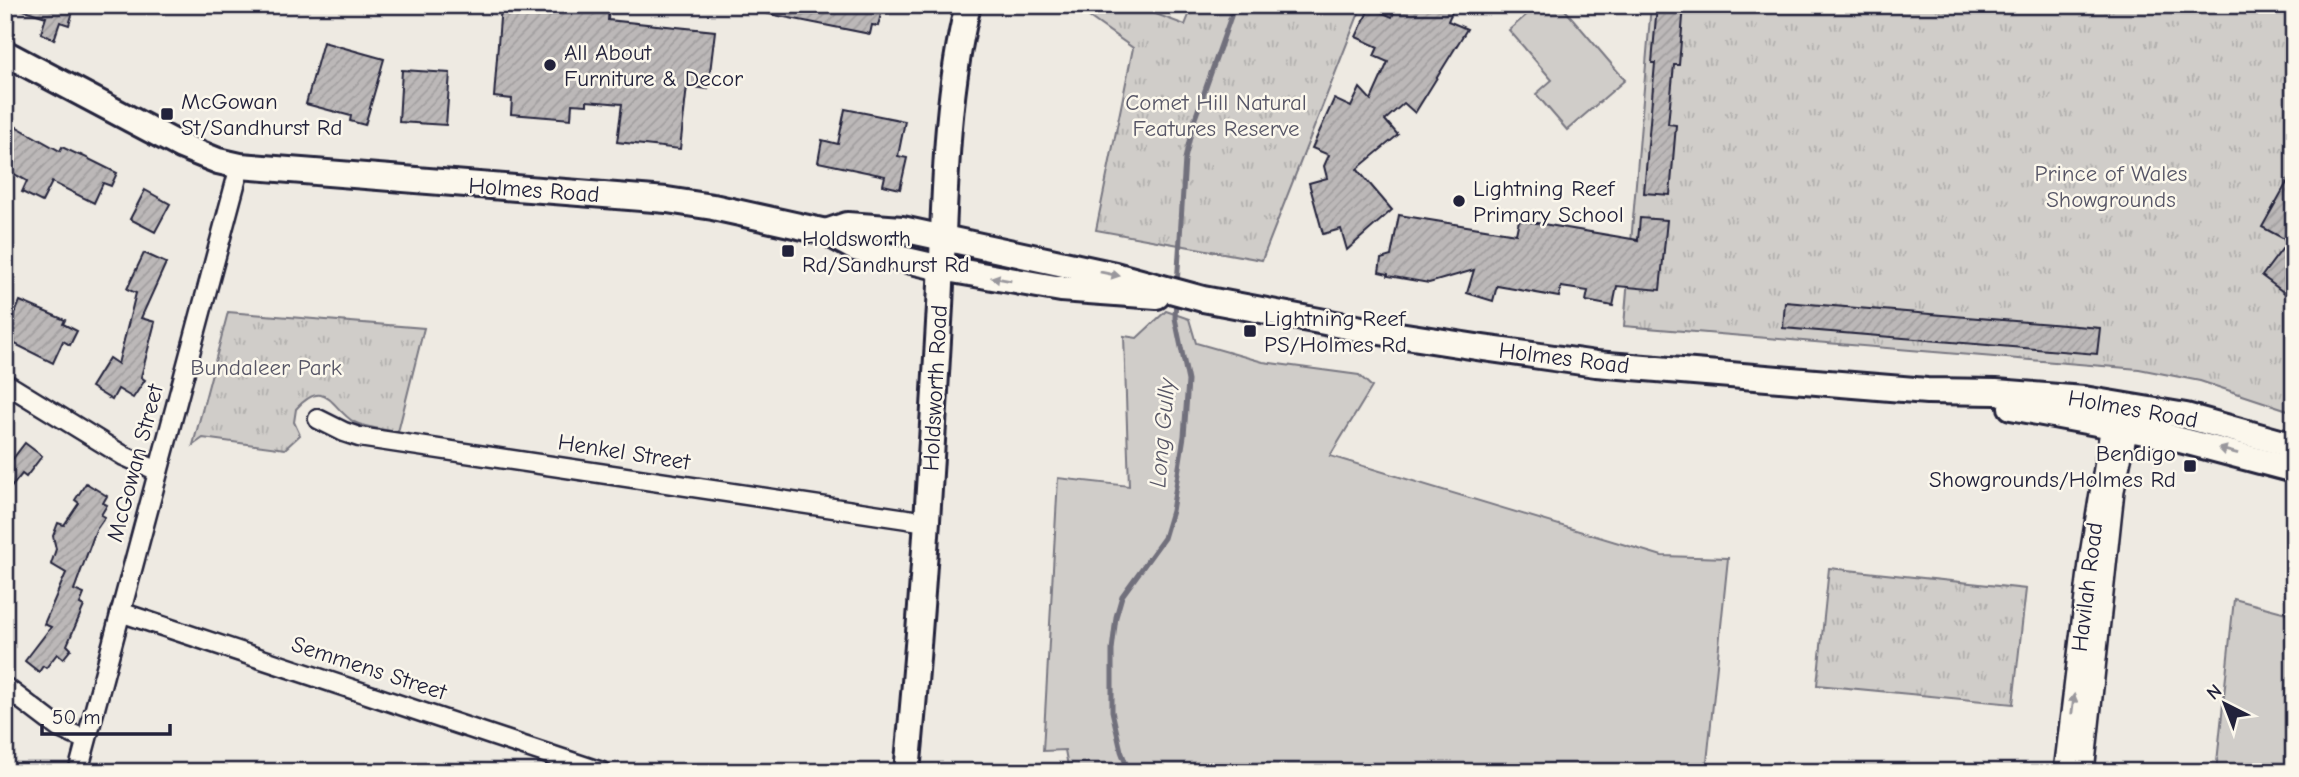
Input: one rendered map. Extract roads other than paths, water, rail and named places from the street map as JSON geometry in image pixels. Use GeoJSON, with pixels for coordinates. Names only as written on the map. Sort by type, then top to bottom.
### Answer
{"type":"FeatureCollection","features":[{"type":"Feature","properties":{"kind":"main road","name":"Holdsworth Road"},"geometry":{"type":"LineString","coordinates":[[907,772],[927,522],[952,96],[956,58],[968,5]]}},
{"type":"Feature","properties":{"kind":"main road","name":"Holmes Road"},"geometry":{"type":"LineString","coordinates":[[5,53],[181,146],[218,161],[240,166],[667,200],[718,208],[826,232],[855,248],[941,268],[1061,289],[1180,294]]}},
{"type":"Feature","properties":{"kind":"main road","name":"Holmes Road"},"geometry":{"type":"LineString","coordinates":[[826,232],[847,225],[902,229],[1180,294],[1367,330],[1596,364],[1927,391],[1979,402],[2123,416],[2186,416],[2294,446]]}},
{"type":"Feature","properties":{"kind":"main road","name":"Holmes Road"},"geometry":{"type":"LineString","coordinates":[[2123,416],[2190,441],[2294,470]]}},
{"type":"Feature","properties":{"kind":"street","name":"McGowan Street"},"geometry":{"type":"LineString","coordinates":[[78,772],[240,166]]}},
{"type":"Feature","properties":{"kind":"street"},"geometry":{"type":"LineString","coordinates":[[5,383],[124,456],[158,471]]}},
{"type":"Feature","properties":{"kind":"street","name":"Havilah Road"},"geometry":{"type":"LineString","coordinates":[[2065,772],[2091,555],[2123,416]]}},
{"type":"Feature","properties":{"kind":"street","name":"Havilah Road"},"geometry":{"type":"LineString","coordinates":[[2083,772],[2123,416]]}},
{"type":"Feature","properties":{"kind":"street","name":"Henkel Street"},"geometry":{"type":"LineString","coordinates":[[318,419],[359,437],[927,522]]}},
{"type":"Feature","properties":{"kind":"street","name":"Semmens Street"},"geometry":{"type":"LineString","coordinates":[[121,612],[602,772]]}},
{"type":"Feature","properties":{"kind":"street"},"geometry":{"type":"LineString","coordinates":[[5,687],[59,728],[86,740]]}},
{"type":"Feature","properties":{"kind":"waterway","name":"Long Gully"},"geometry":{"type":"LineString","coordinates":[[1177,285],[1185,159],[1193,124],[1235,5]]}},
{"type":"Feature","properties":{"kind":"waterway","name":"Long Gully"},"geometry":{"type":"LineString","coordinates":[[1129,772],[1112,711],[1112,650],[1122,596],[1164,538],[1172,511],[1184,436],[1188,381],[1175,318],[1176,299]]}},
{"type":"Feature","properties":{"kind":"place","name":"All About Furniture & Decor"},"geometry":{"type":"Point","coordinates":[550,65]}},
{"type":"Feature","properties":{"kind":"place","name":"McGowan St/Sandhurst Rd"},"geometry":{"type":"Point","coordinates":[167,114]}},
{"type":"Feature","properties":{"kind":"place","name":"Lightning Reef Primary School"},"geometry":{"type":"Point","coordinates":[1459,201]}},
{"type":"Feature","properties":{"kind":"place","name":"Holdsworth Rd/Sandhurst Rd"},"geometry":{"type":"Point","coordinates":[788,251]}},
{"type":"Feature","properties":{"kind":"place","name":"Lightning Reef PS/Holmes Rd"},"geometry":{"type":"Point","coordinates":[1250,331]}},
{"type":"Feature","properties":{"kind":"place","name":"Bendigo Showgrounds/Holmes Rd"},"geometry":{"type":"Point","coordinates":[2190,466]}},
{"type":"Feature","properties":{"kind":"park label","name":"Comet Hill Natural Features Reserve"},"geometry":{"type":"Point","coordinates":[1216,115]}},
{"type":"Feature","properties":{"kind":"park label","name":"Prince of Wales Showgrounds"},"geometry":{"type":"Point","coordinates":[2111,186]}},
{"type":"Feature","properties":{"kind":"park label","name":"Bundaleer Park"},"geometry":{"type":"Point","coordinates":[266,367]}}]}
